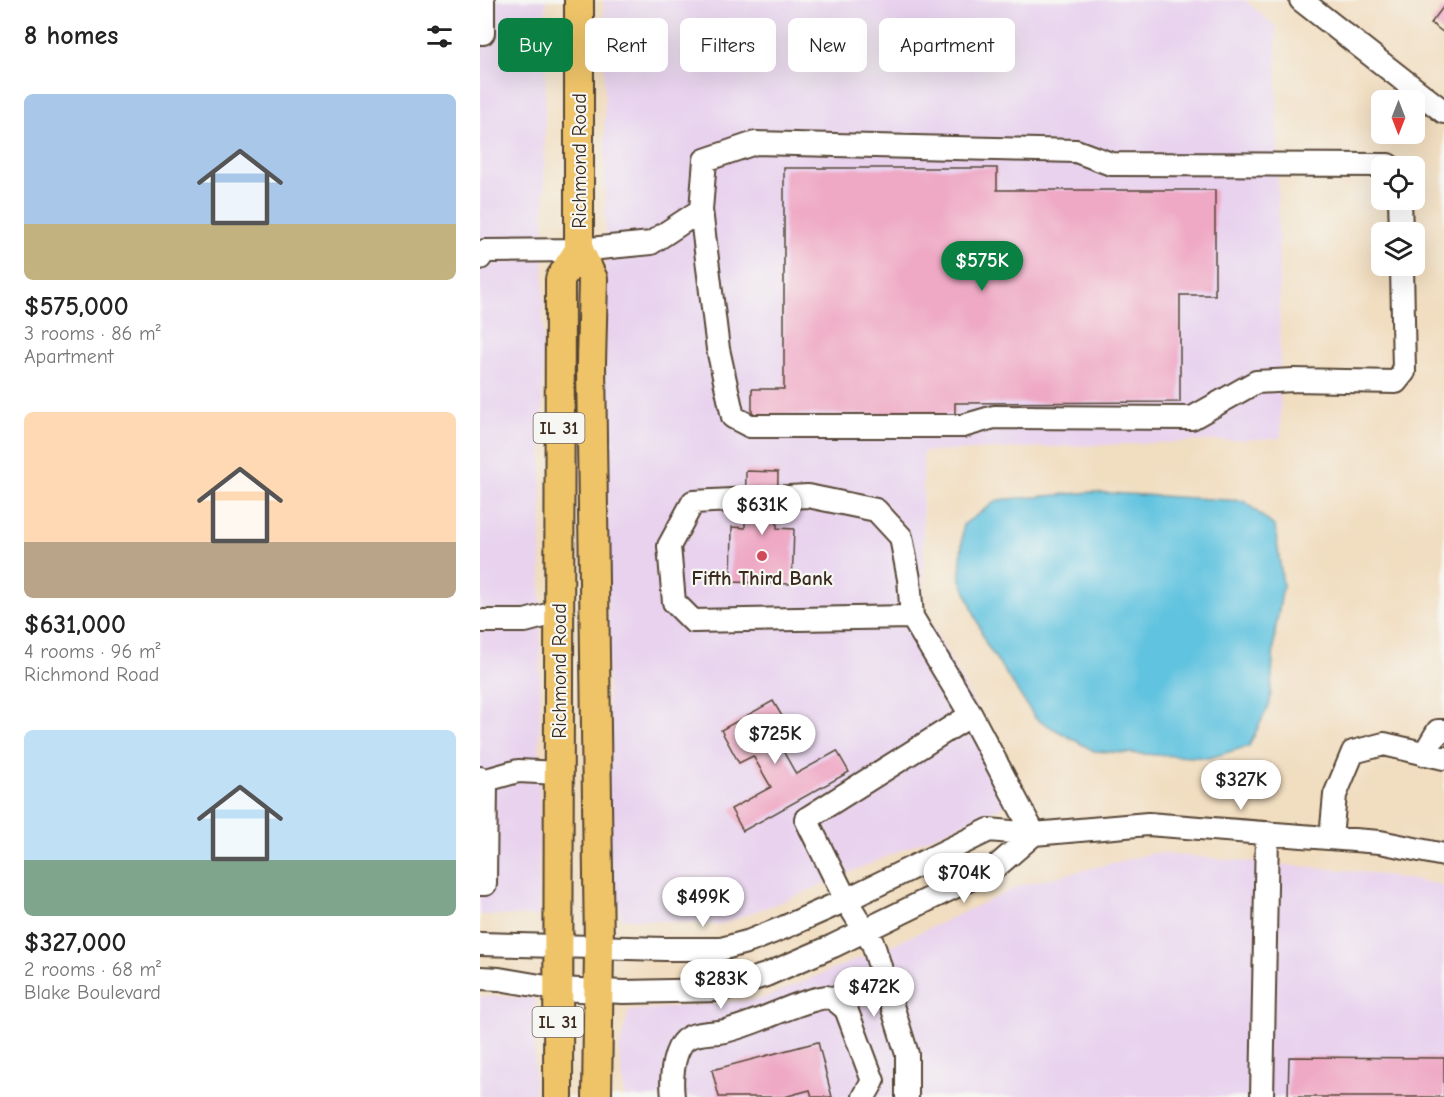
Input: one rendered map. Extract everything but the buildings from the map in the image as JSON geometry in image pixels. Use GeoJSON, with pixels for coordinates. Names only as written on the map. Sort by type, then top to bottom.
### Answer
{"type":"FeatureCollection","features":[{"type":"Feature","properties":{"kind":"main road","name":"Richmond Road"},"geometry":{"type":"LineString","coordinates":[[579,0],[579,250],[593,279],[591,364],[599,947],[597,1097]]}},
{"type":"Feature","properties":{"kind":"main road","name":"Richmond Road"},"geometry":{"type":"LineString","coordinates":[[558,1097],[560,279],[579,250]]}},
{"type":"Feature","properties":{"kind":"street"},"geometry":{"type":"LineString","coordinates":[[480,33],[483,33],[483,0]]}},
{"type":"Feature","properties":{"kind":"street"},"geometry":{"type":"LineString","coordinates":[[1301,0],[1444,112]]}},
{"type":"Feature","properties":{"kind":"street"},"geometry":{"type":"LineString","coordinates":[[1371,165],[1111,164],[1076,151],[755,143],[705,160],[701,210],[718,349],[733,417],[750,426],[963,426],[994,417],[1192,418],[1256,382],[1294,380],[1396,382],[1404,372],[1402,276]]}},
{"type":"Feature","properties":{"kind":"street"},"geometry":{"type":"LineString","coordinates":[[480,258],[485,251],[579,250],[651,243],[701,210]]}},
{"type":"Feature","properties":{"kind":"street"},"geometry":{"type":"LineString","coordinates":[[912,617],[693,621],[674,602],[669,546],[693,502],[808,496],[876,510],[901,537],[909,579],[912,617],[971,716],[1034,834]]}},
{"type":"Feature","properties":{"kind":"street"},"geometry":{"type":"LineString","coordinates":[[480,621],[525,621],[559,612]]}},
{"type":"Feature","properties":{"kind":"street"},"geometry":{"type":"LineString","coordinates":[[674,1097],[672,1075],[676,1059],[681,1044],[690,1037],[726,1031],[826,997],[834,999],[846,1009],[869,1089],[907,1088],[907,1054],[873,944],[846,900],[806,819],[971,716]]}},
{"type":"Feature","properties":{"kind":"street"},"geometry":{"type":"LineString","coordinates":[[1331,838],[1335,795],[1353,752],[1384,744],[1434,756],[1438,731],[1444,731]]}},
{"type":"Feature","properties":{"kind":"street"},"geometry":{"type":"LineString","coordinates":[[480,884],[485,884],[483,779],[518,771],[559,773]]}},
{"type":"Feature","properties":{"kind":"street"},"geometry":{"type":"LineString","coordinates":[[480,944],[721,949],[750,941],[846,900],[989,830],[1034,834],[1148,824],[1380,842],[1444,855]]}},
{"type":"Feature","properties":{"kind":"street"},"geometry":{"type":"LineString","coordinates":[[1262,1097],[1267,833]]}},
{"type":"Feature","properties":{"kind":"street"},"geometry":{"type":"LineString","coordinates":[[480,978],[558,989],[624,992],[719,990],[766,975],[864,931],[997,866],[1034,834]]}},
{"type":"Feature","properties":{"kind":"shaded area"},"geometry":{"type":"Polygon","coordinates":[[[480,0],[546,0],[546,18],[498,18],[498,72],[545,72],[538,916],[480,915],[480,0]]]}},
{"type":"Feature","properties":{"kind":"shaded area"},"geometry":{"type":"Polygon","coordinates":[[[604,0],[1245,0],[1276,27],[1281,438],[923,452],[923,608],[1024,797],[784,901],[719,925],[622,918],[609,859],[604,72],[668,72],[668,18],[604,18],[604,0]]]}},
{"type":"Feature","properties":{"kind":"shaded area"},"geometry":{"type":"Polygon","coordinates":[[[1154,853],[1364,872],[1444,885],[1444,1097],[625,1097],[619,1049],[629,1011],[761,999],[903,940],[1022,885],[1154,853]]]}},
{"type":"Feature","properties":{"kind":"shaded area"},"geometry":{"type":"Polygon","coordinates":[[[480,996],[535,998],[534,1097],[480,1097],[480,996]]]}},
{"type":"Feature","properties":{"kind":"water"},"geometry":{"type":"Polygon","coordinates":[[[1092,492],[1244,501],[1275,527],[1283,586],[1275,632],[1270,703],[1249,746],[1209,758],[1094,751],[1036,719],[986,644],[960,577],[963,525],[998,500],[1092,492]]]}},
{"type":"Feature","properties":{"kind":"place","name":"Fifth Third Bank"},"geometry":{"type":"Point","coordinates":[762,556]}}]}
